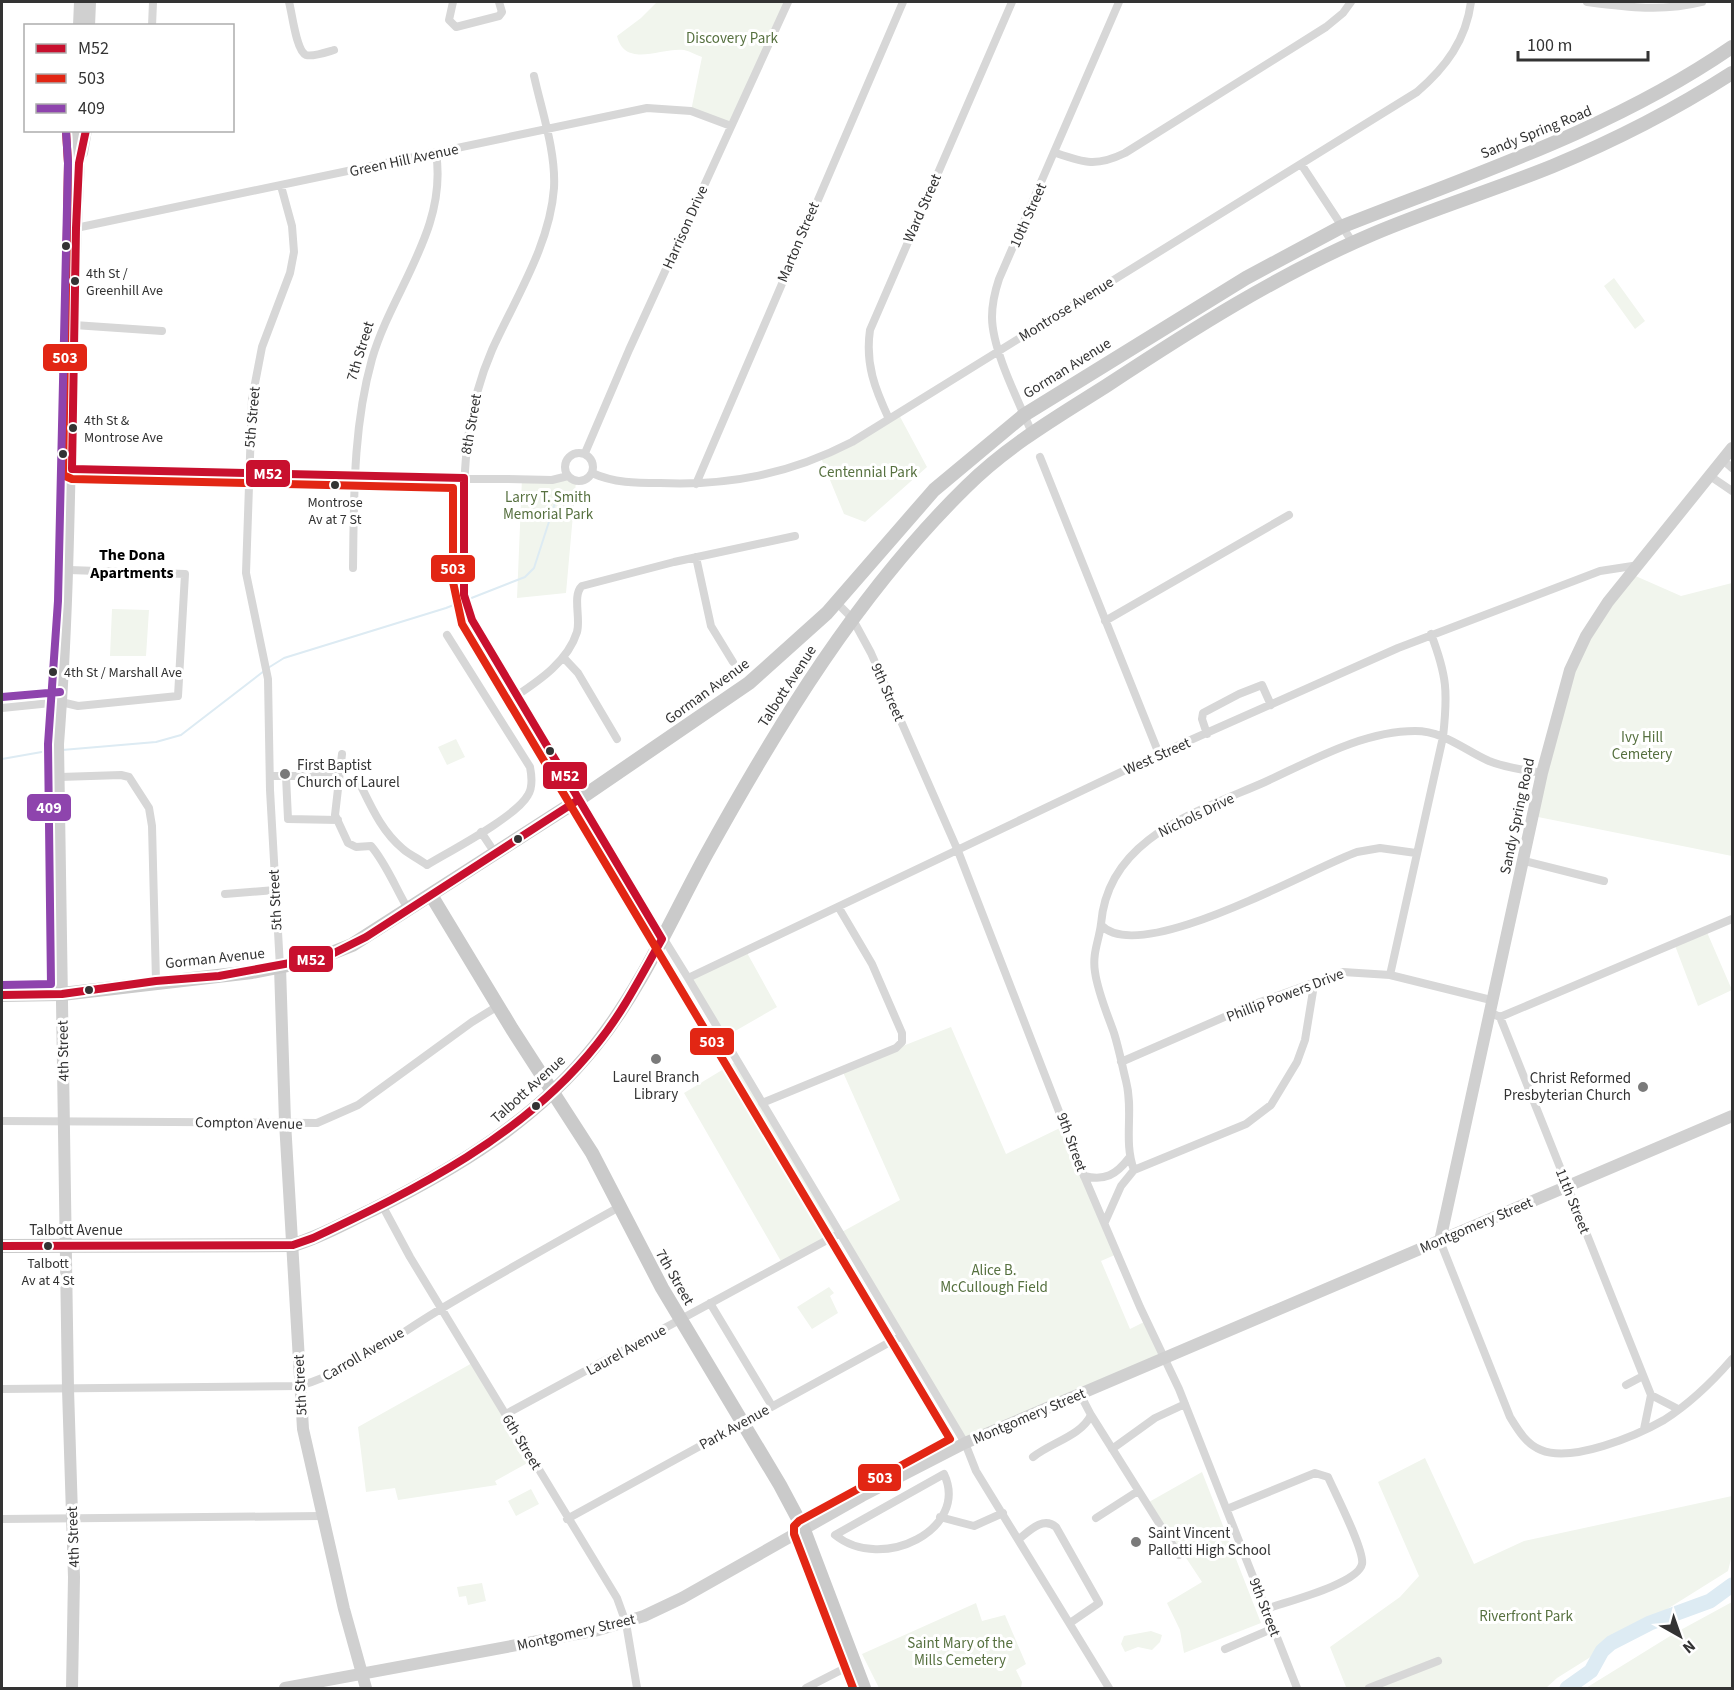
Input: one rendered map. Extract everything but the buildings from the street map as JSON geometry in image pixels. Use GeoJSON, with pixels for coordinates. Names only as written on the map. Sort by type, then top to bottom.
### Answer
{"type":"FeatureCollection","features":[{"type":"Feature","properties":{"kind":"main road","name":"Sandy Spring Road"},"geometry":{"type":"LineString","coordinates":[[1341,227],[1592,128],[1679,81],[1732,47]]}},
{"type":"Feature","properties":{"kind":"main road"},"geometry":{"type":"LineString","coordinates":[[852,618],[949,504],[982,471],[1032,433],[1267,287],[1353,243],[1601,146],[1696,96],[1732,73]]}},
{"type":"Feature","properties":{"kind":"main road","name":"Gorman Avenue"},"geometry":{"type":"LineString","coordinates":[[2,995],[62,994],[156,981],[219,976],[280,967],[338,952],[578,800],[749,683],[808,631],[836,602],[934,490],[1024,415],[1236,283],[1341,227]]}},
{"type":"Feature","properties":{"kind":"main road","name":"Talbott Avenue"},"geometry":{"type":"LineString","coordinates":[[2,1246],[293,1245],[313,1238],[382,1205],[489,1145],[554,1091],[598,1043],[662,939],[777,733],[852,618]]}},
{"type":"Feature","properties":{"kind":"main road","name":"7th Street"},"geometry":{"type":"LineString","coordinates":[[431,895],[498,1006],[592,1153],[621,1206],[642,1252],[804,1530],[864,1689]]}},
{"type":"Feature","properties":{"kind":"street"},"geometry":{"type":"LineString","coordinates":[[79,24],[80,2]]}},
{"type":"Feature","properties":{"kind":"street"},"geometry":{"type":"LineString","coordinates":[[89,24],[90,2]]}},
{"type":"Feature","properties":{"kind":"street"},"geometry":{"type":"LineString","coordinates":[[152,24],[153,2]]}},
{"type":"Feature","properties":{"kind":"street"},"geometry":{"type":"LineString","coordinates":[[289,2],[298,45],[303,52],[308,55],[334,50]]}},
{"type":"Feature","properties":{"kind":"street"},"geometry":{"type":"LineString","coordinates":[[453,2],[449,20],[456,27],[499,16],[502,12],[499,2]]}},
{"type":"Feature","properties":{"kind":"street","name":"Harrison Drive"},"geometry":{"type":"LineString","coordinates":[[585,453],[788,2]]}},
{"type":"Feature","properties":{"kind":"street","name":"Marton Street"},"geometry":{"type":"LineString","coordinates":[[696,484],[903,2]]}},
{"type":"Feature","properties":{"kind":"street","name":"Ward Street"},"geometry":{"type":"LineString","coordinates":[[889,419],[876,393],[869,370],[870,330],[1012,2]]}},
{"type":"Feature","properties":{"kind":"street","name":"10th Street"},"geometry":{"type":"LineString","coordinates":[[1032,433],[1000,350],[992,318],[996,291],[1119,2]]}},
{"type":"Feature","properties":{"kind":"street"},"geometry":{"type":"LineString","coordinates":[[1056,153],[1091,163],[1105,161],[1125,153],[1326,27],[1343,13],[1350,2]]}},
{"type":"Feature","properties":{"kind":"street","name":"Montrose Avenue"},"geometry":{"type":"LineString","coordinates":[[592,473],[612,482],[696,484],[740,481],[794,468],[832,453],[1406,99],[1431,79],[1461,40],[1471,2]]}},
{"type":"Feature","properties":{"kind":"street"},"geometry":{"type":"LineString","coordinates":[[1587,2],[1642,8],[1702,2]]}},
{"type":"Feature","properties":{"kind":"street","name":"8th Street"},"geometry":{"type":"LineString","coordinates":[[534,76],[554,172],[549,217],[539,246],[479,383],[469,417],[464,478],[464,597],[467,609],[578,800],[965,1443],[976,1471],[1109,1689]]}},
{"type":"Feature","properties":{"kind":"street","name":"Green Hill Avenue"},"geometry":{"type":"LineString","coordinates":[[76,228],[624,112],[664,107],[691,111],[731,126]]}},
{"type":"Feature","properties":{"kind":"street","name":"4th Street"},"geometry":{"type":"LineString","coordinates":[[76,132],[80,163]]}},
{"type":"Feature","properties":{"kind":"street","name":"4th Street"},"geometry":{"type":"LineString","coordinates":[[72,1689],[72,1519],[58,744],[69,570],[76,228],[80,163],[86,132]]}},
{"type":"Feature","properties":{"kind":"street","name":"7th Street"},"geometry":{"type":"LineString","coordinates":[[353,568],[354,477],[360,412],[373,359],[435,209],[439,177],[436,153]]}},
{"type":"Feature","properties":{"kind":"street"},"geometry":{"type":"LineString","coordinates":[[1301,164],[1353,243]]}},
{"type":"Feature","properties":{"kind":"street","name":"5th Street"},"geometry":{"type":"LineString","coordinates":[[281,186],[292,226],[294,252],[290,273],[262,347],[255,377],[248,475],[246,580],[266,658],[268,680],[285,1122],[303,1429],[322,1516],[366,1689]]}},
{"type":"Feature","properties":{"kind":"street"},"geometry":{"type":"LineString","coordinates":[[74,325],[162,331]]}},
{"type":"Feature","properties":{"kind":"street","name":"Sandy Spring Road"},"geometry":{"type":"LineString","coordinates":[[1440,1241],[1493,1010],[1542,773],[1564,686],[1576,654],[1601,611],[1710,476],[1728,464],[1732,448]]}},
{"type":"Feature","properties":{"kind":"street"},"geometry":{"type":"LineString","coordinates":[[72,469],[248,475],[552,480],[568,476],[581,481],[592,473],[594,464],[585,453],[575,453],[567,459],[565,468],[568,476]]}},
{"type":"Feature","properties":{"kind":"street"},"geometry":{"type":"LineString","coordinates":[[1040,457],[1160,754]]}},
{"type":"Feature","properties":{"kind":"street"},"geometry":{"type":"LineString","coordinates":[[1710,476],[1732,491]]}},
{"type":"Feature","properties":{"kind":"street"},"geometry":{"type":"LineString","coordinates":[[1105,621],[1289,515]]}},
{"type":"Feature","properties":{"kind":"street"},"geometry":{"type":"LineString","coordinates":[[516,696],[537,682],[563,657],[577,632],[578,594],[582,586],[696,557],[795,536]]}},
{"type":"Feature","properties":{"kind":"street"},"geometry":{"type":"LineString","coordinates":[[696,557],[711,626],[733,662]]}},
{"type":"Feature","properties":{"kind":"street","name":"West Street"},"geometry":{"type":"LineString","coordinates":[[687,978],[958,852],[1160,754],[1431,634],[1600,571],[1639,565]]}},
{"type":"Feature","properties":{"kind":"street"},"geometry":{"type":"LineString","coordinates":[[2,708],[61,702],[78,706],[178,696],[185,574],[69,570]]}},
{"type":"Feature","properties":{"kind":"street","name":"9th Street"},"geometry":{"type":"LineString","coordinates":[[836,602],[852,618],[878,668],[958,852],[1084,1176],[1140,1307],[1185,1404],[1297,1689]]}},
{"type":"Feature","properties":{"kind":"street"},"geometry":{"type":"LineString","coordinates":[[1390,975],[1443,736],[1446,682],[1431,634]]}},
{"type":"Feature","properties":{"kind":"street"},"geometry":{"type":"LineString","coordinates":[[358,780],[378,819],[390,834],[403,849],[427,865],[521,804],[528,796],[532,779],[521,751],[447,635]]}},
{"type":"Feature","properties":{"kind":"street"},"geometry":{"type":"LineString","coordinates":[[563,657],[578,673],[617,740]]}},
{"type":"Feature","properties":{"kind":"street"},"geometry":{"type":"LineString","coordinates":[[1207,734],[1202,719],[1203,713],[1247,690],[1262,685],[1271,705]]}},
{"type":"Feature","properties":{"kind":"street","name":"Nichols Drive"},"geometry":{"type":"LineString","coordinates":[[1134,1170],[1130,1158],[1130,1097],[1095,970],[1095,942],[1101,925],[1102,902],[1119,870],[1143,843],[1177,821],[1366,740],[1417,731],[1443,736],[1500,765],[1542,773]]}},
{"type":"Feature","properties":{"kind":"street"},"geometry":{"type":"LineString","coordinates":[[342,754],[334,804],[338,820],[348,843],[356,847],[371,846],[380,856],[386,864],[386,872],[408,909]]}},
{"type":"Feature","properties":{"kind":"street"},"geometry":{"type":"LineString","coordinates":[[60,777],[121,775],[129,777],[138,788],[148,808],[152,826],[156,981]]}},
{"type":"Feature","properties":{"kind":"street"},"geometry":{"type":"LineString","coordinates":[[270,776],[338,776]]}},
{"type":"Feature","properties":{"kind":"street"},"geometry":{"type":"LineString","coordinates":[[286,776],[288,819],[338,820]]}},
{"type":"Feature","properties":{"kind":"street"},"geometry":{"type":"LineString","coordinates":[[480,832],[495,853]]}},
{"type":"Feature","properties":{"kind":"street"},"geometry":{"type":"LineString","coordinates":[[1101,925],[1113,934],[1124,936],[1162,933],[1197,922],[1357,852],[1380,848],[1416,853]]}},
{"type":"Feature","properties":{"kind":"street"},"geometry":{"type":"LineString","coordinates":[[1524,861],[1604,881]]}},
{"type":"Feature","properties":{"kind":"street"},"geometry":{"type":"LineString","coordinates":[[225,894],[275,890]]}},
{"type":"Feature","properties":{"kind":"street"},"geometry":{"type":"LineString","coordinates":[[762,1103],[896,1048],[902,1042],[902,1034],[878,976],[839,908]]}},
{"type":"Feature","properties":{"kind":"street"},"geometry":{"type":"LineString","coordinates":[[1493,1010],[1732,919]]}},
{"type":"Feature","properties":{"kind":"street","name":"Phillip Powers Drive"},"geometry":{"type":"LineString","coordinates":[[1121,1062],[1271,998],[1314,985],[1343,972],[1390,975],[1493,1010]]}},
{"type":"Feature","properties":{"kind":"street"},"geometry":{"type":"LineString","coordinates":[[1105,1222],[1121,1186],[1134,1170],[1246,1124],[1271,1105],[1297,1062],[1305,1040],[1314,985]]}},
{"type":"Feature","properties":{"kind":"street","name":"Compton Avenue"},"geometry":{"type":"LineString","coordinates":[[2,1121],[316,1123],[341,1114],[498,1006]]}},
{"type":"Feature","properties":{"kind":"street","name":"11th Street"},"geometry":{"type":"LineString","coordinates":[[1493,1010],[1651,1395]]}},
{"type":"Feature","properties":{"kind":"street","name":"Montgomery Street"},"geometry":{"type":"LineString","coordinates":[[285,1689],[626,1623],[682,1598],[909,1471],[965,1443],[1732,1116]]}},
{"type":"Feature","properties":{"kind":"street"},"geometry":{"type":"LineString","coordinates":[[1084,1176],[1103,1179],[1110,1177],[1130,1158]]}},
{"type":"Feature","properties":{"kind":"street","name":"6th Street"},"geometry":{"type":"LineString","coordinates":[[382,1205],[441,1308],[610,1587],[626,1623],[637,1689]]}},
{"type":"Feature","properties":{"kind":"street","name":"Carroll Avenue"},"geometry":{"type":"LineString","coordinates":[[2,1389],[299,1386],[336,1372],[441,1308],[621,1206]]}},
{"type":"Feature","properties":{"kind":"street","name":"Laurel Avenue"},"geometry":{"type":"LineString","coordinates":[[506,1414],[840,1233]]}},
{"type":"Feature","properties":{"kind":"street"},"geometry":{"type":"LineString","coordinates":[[1440,1241],[1510,1417],[1523,1437],[1532,1445],[1551,1453],[1569,1454],[1601,1446],[1644,1429],[1678,1409],[1732,1359]]}},
{"type":"Feature","properties":{"kind":"street"},"geometry":{"type":"LineString","coordinates":[[710,1304],[772,1406]]}},
{"type":"Feature","properties":{"kind":"street","name":"Park Avenue"},"geometry":{"type":"LineString","coordinates":[[567,1519],[901,1336]]}},
{"type":"Feature","properties":{"kind":"street"},"geometry":{"type":"LineString","coordinates":[[1626,1385],[1643,1376]]}},
{"type":"Feature","properties":{"kind":"street"},"geometry":{"type":"LineString","coordinates":[[1080,1394],[1179,1555]]}},
{"type":"Feature","properties":{"kind":"street"},"geometry":{"type":"LineString","coordinates":[[1644,1429],[1651,1395],[1678,1409]]}},
{"type":"Feature","properties":{"kind":"street"},"geometry":{"type":"LineString","coordinates":[[1112,1449],[1155,1418],[1185,1404]]}},
{"type":"Feature","properties":{"kind":"street"},"geometry":{"type":"LineString","coordinates":[[1033,1457],[1047,1446],[1084,1428],[1092,1415]]}},
{"type":"Feature","properties":{"kind":"street"},"geometry":{"type":"LineString","coordinates":[[1227,1509],[1314,1473],[1322,1473],[1328,1477],[1362,1557],[1362,1566],[1351,1578],[1266,1609]]}},
{"type":"Feature","properties":{"kind":"street"},"geometry":{"type":"LineString","coordinates":[[944,1474],[949,1497],[940,1517],[922,1536],[891,1550],[855,1546],[835,1535],[944,1474]]}},
{"type":"Feature","properties":{"kind":"street"},"geometry":{"type":"LineString","coordinates":[[1096,1518],[1138,1491]]}},
{"type":"Feature","properties":{"kind":"street"},"geometry":{"type":"LineString","coordinates":[[940,1517],[974,1526],[1003,1513]]}},
{"type":"Feature","properties":{"kind":"street"},"geometry":{"type":"LineString","coordinates":[[2,1519],[322,1516]]}},
{"type":"Feature","properties":{"kind":"street"},"geometry":{"type":"LineString","coordinates":[[1019,1539],[1043,1523],[1049,1522],[1056,1527],[1099,1603],[1070,1623]]}},
{"type":"Feature","properties":{"kind":"street"},"geometry":{"type":"LineString","coordinates":[[1225,1649],[1274,1628]]}},
{"type":"Feature","properties":{"kind":"street"},"geometry":{"type":"LineString","coordinates":[[1369,1689],[1438,1661]]}},
{"type":"Feature","properties":{"kind":"street"},"geometry":{"type":"LineString","coordinates":[[806,1689],[855,1663]]}},
{"type":"Feature","properties":{"kind":"green space","name":"Discovery Park"},"geometry":{"type":"Polygon","coordinates":[[[657,2],[787,2],[731,126],[691,111],[702,57],[684,50],[636,54],[628,52],[621,46],[617,36],[641,18],[657,2]]]}},
{"type":"Feature","properties":{"kind":"green space"},"geometry":{"type":"Polygon","coordinates":[[[1614,278],[1645,321],[1635,329],[1604,286],[1614,278]]]}},
{"type":"Feature","properties":{"kind":"green space","name":"Centennial Park"},"geometry":{"type":"Polygon","coordinates":[[[898,413],[927,467],[865,522],[844,514],[821,458],[898,413]]]}},
{"type":"Feature","properties":{"kind":"green space","name":"Larry T. Smith Memorial Park"},"geometry":{"type":"Polygon","coordinates":[[[568,476],[576,481],[566,593],[517,598],[522,478],[568,476]]]}},
{"type":"Feature","properties":{"kind":"green space","name":"Ivy Hill Cemetery"},"geometry":{"type":"Polygon","coordinates":[[[1631,574],[1681,596],[1732,583],[1732,856],[1533,816],[1548,749],[1589,631],[1631,574]]]}},
{"type":"Feature","properties":{"kind":"green space"},"geometry":{"type":"Polygon","coordinates":[[[112,609],[149,610],[146,656],[110,656],[112,609]]]}},
{"type":"Feature","properties":{"kind":"green space"},"geometry":{"type":"Polygon","coordinates":[[[456,739],[465,757],[447,765],[438,747],[456,739]]]}},
{"type":"Feature","properties":{"kind":"green space"},"geometry":{"type":"Polygon","coordinates":[[[1706,930],[1732,990],[1698,1006],[1674,943],[1706,930]]]}},
{"type":"Feature","properties":{"kind":"green space"},"geometry":{"type":"Polygon","coordinates":[[[746,951],[777,1007],[723,1038],[688,978],[746,951]]]}},
{"type":"Feature","properties":{"kind":"green space","name":"Alice B. McCullough Field"},"geometry":{"type":"Polygon","coordinates":[[[951,1027],[1006,1154],[1066,1125],[1117,1254],[1101,1261],[1130,1329],[1146,1321],[1164,1359],[965,1443],[840,1233],[900,1200],[842,1070],[951,1027]]]}},
{"type":"Feature","properties":{"kind":"green space"},"geometry":{"type":"Polygon","coordinates":[[[737,1061],[840,1233],[782,1263],[684,1093],[737,1061]]]}},
{"type":"Feature","properties":{"kind":"green space"},"geometry":{"type":"Polygon","coordinates":[[[829,1287],[834,1293],[830,1296],[838,1313],[812,1329],[797,1307],[829,1287]]]}},
{"type":"Feature","properties":{"kind":"green space"},"geometry":{"type":"Polygon","coordinates":[[[474,1362],[533,1460],[495,1481],[497,1485],[398,1500],[395,1488],[366,1492],[358,1427],[474,1362]]]}},
{"type":"Feature","properties":{"kind":"green space","name":"Riverfront Park"},"geometry":{"type":"Polygon","coordinates":[[[1425,1458],[1474,1564],[1524,1541],[1732,1496],[1732,1555],[1728,1571],[1557,1678],[1546,1688],[1343,1688],[1346,1687],[1330,1647],[1400,1597],[1419,1576],[1378,1482],[1425,1458]]]}},
{"type":"Feature","properties":{"kind":"green space"},"geometry":{"type":"Polygon","coordinates":[[[1202,1472],[1261,1623],[1184,1653],[1180,1630],[1167,1603],[1202,1582],[1149,1502],[1202,1472]]]}},
{"type":"Feature","properties":{"kind":"green space"},"geometry":{"type":"Polygon","coordinates":[[[531,1489],[539,1504],[516,1516],[508,1501],[531,1489]]]}},
{"type":"Feature","properties":{"kind":"green space"},"geometry":{"type":"Polygon","coordinates":[[[482,1583],[486,1601],[468,1605],[466,1596],[459,1597],[457,1587],[482,1583]]]}},
{"type":"Feature","properties":{"kind":"green space"},"geometry":{"type":"Polygon","coordinates":[[[1732,1602],[1732,1688],[1586,1688],[1675,1633],[1732,1602]]]}},
{"type":"Feature","properties":{"kind":"green space","name":"Saint Mary of the Mills Cemetery"},"geometry":{"type":"Polygon","coordinates":[[[976,1603],[982,1621],[1005,1615],[1026,1664],[1016,1670],[1022,1682],[1021,1688],[879,1688],[862,1654],[976,1603]]]}},
{"type":"Feature","properties":{"kind":"green space"},"geometry":{"type":"Polygon","coordinates":[[[1151,1631],[1162,1635],[1160,1642],[1152,1650],[1138,1647],[1125,1652],[1121,1644],[1124,1636],[1151,1631]]]}},
{"type":"Feature","properties":{"kind":"waterway"},"geometry":{"type":"LineString","coordinates":[[268,668],[284,658],[446,608],[525,577],[534,568],[556,500]]}},
{"type":"Feature","properties":{"kind":"waterway"},"geometry":{"type":"LineString","coordinates":[[62,750],[156,742],[181,735],[264,671]]}},
{"type":"Feature","properties":{"kind":"waterway"},"geometry":{"type":"LineString","coordinates":[[2,759],[53,750]]}},
{"type":"Feature","properties":{"kind":"waterway"},"geometry":{"type":"LineString","coordinates":[[1567,1688],[1591,1671],[1602,1651],[1611,1643],[1650,1623],[1710,1601],[1732,1585]]}},
{"type":"Feature","properties":{"kind":"transit line","name":"503"},"geometry":{"type":"LineString","coordinates":[[66,132],[68,163],[63,475],[72,479],[453,488],[453,582],[462,624],[950,1439],[799,1521],[794,1526],[794,1534],[853,1688]]}},
{"type":"Feature","properties":{"kind":"transit line","name":"409"},"geometry":{"type":"LineString","coordinates":[[2,985],[51,984],[48,744],[58,601],[68,163],[66,132]]}},
{"type":"Feature","properties":{"kind":"transit line","name":"M52"},"geometry":{"type":"LineString","coordinates":[[72,469],[76,228],[79,163],[86,132]]}},
{"type":"Feature","properties":{"kind":"transit line","name":"M52"},"geometry":{"type":"LineString","coordinates":[[72,469],[464,478]]}},
{"type":"Feature","properties":{"kind":"transit line","name":"M52"},"geometry":{"type":"LineString","coordinates":[[2,1246],[293,1245],[313,1238],[429,1179],[502,1133],[568,1077],[597,1044],[632,993],[662,939],[472,620],[464,595],[464,478]]}},
{"type":"Feature","properties":{"kind":"transit line","name":"409"},"geometry":{"type":"LineString","coordinates":[[2,697],[60,692]]}},
{"type":"Feature","properties":{"kind":"transit line","name":"M52"},"geometry":{"type":"LineString","coordinates":[[2,995],[62,994],[156,981],[219,976],[328,956],[366,937],[578,800]]}},
{"type":"Feature","properties":{"kind":"place","name":"4th St / Greenhill Ave"},"geometry":{"type":"Point","coordinates":[75,281]}},
{"type":"Feature","properties":{"kind":"place","name":"4th St & Montrose Ave"},"geometry":{"type":"Point","coordinates":[73,428]}},
{"type":"Feature","properties":{"kind":"place","name":"Montrose Av at 7 St"},"geometry":{"type":"Point","coordinates":[335,485]}},
{"type":"Feature","properties":{"kind":"place","name":"4th St / Marshall Ave"},"geometry":{"type":"Point","coordinates":[53,672]}},
{"type":"Feature","properties":{"kind":"place","name":"First Baptist Church of Laurel"},"geometry":{"type":"Point","coordinates":[285,774]}},
{"type":"Feature","properties":{"kind":"place","name":"Laurel Branch Library"},"geometry":{"type":"Point","coordinates":[656,1059]}},
{"type":"Feature","properties":{"kind":"place","name":"Christ Reformed Presbyterian Church"},"geometry":{"type":"Point","coordinates":[1643,1087]}},
{"type":"Feature","properties":{"kind":"place","name":"Talbott Av at 4 St"},"geometry":{"type":"Point","coordinates":[48,1246]}},
{"type":"Feature","properties":{"kind":"place","name":"Saint Vincent Pallotti High School"},"geometry":{"type":"Point","coordinates":[1136,1542]}},
{"type":"Feature","properties":{"kind":"district","name":"The Dona Apartments"},"geometry":{"type":"Point","coordinates":[132,563]}}]}
